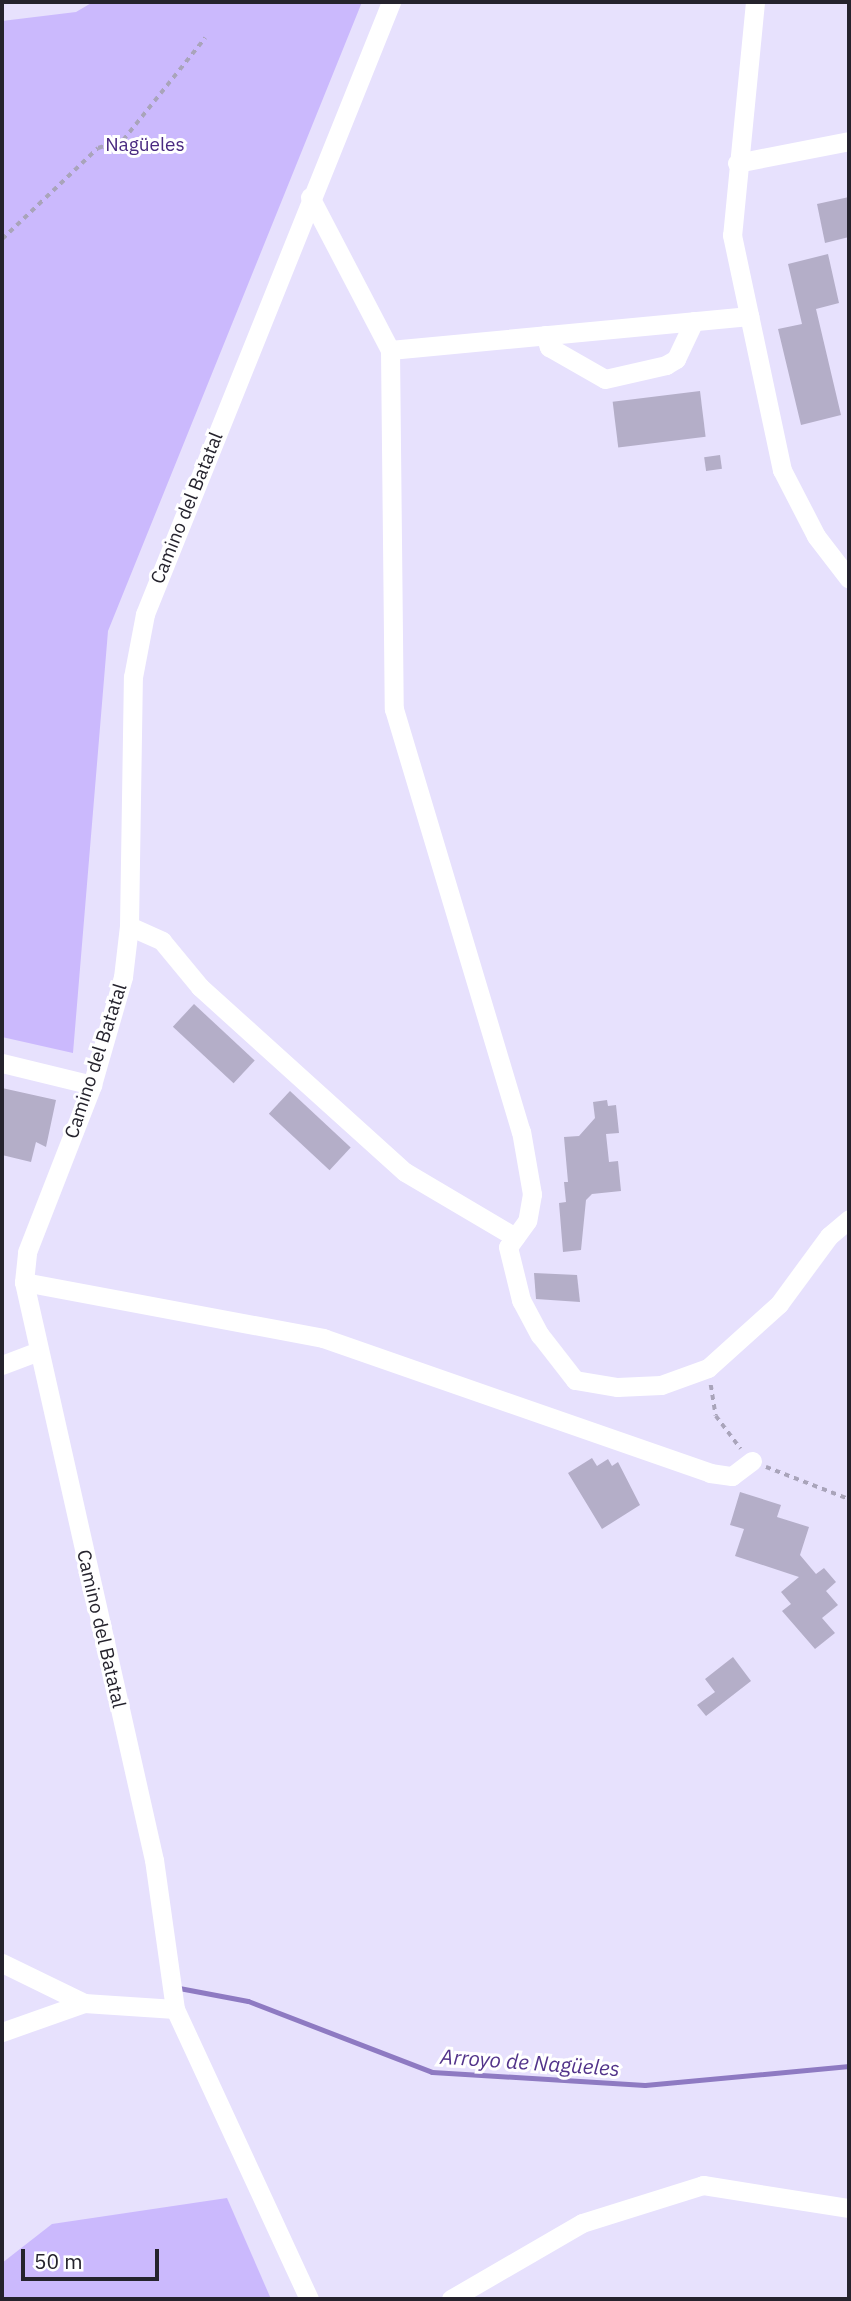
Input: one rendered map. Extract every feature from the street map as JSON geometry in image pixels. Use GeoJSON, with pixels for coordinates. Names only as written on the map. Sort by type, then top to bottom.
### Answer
{"type":"FeatureCollection","features":[{"type":"Feature","properties":{"kind":"street","name":"Camino del Batatal"},"geometry":{"type":"LineString","coordinates":[[309,2299],[175,2009],[154,1860],[24,1282],[27,1252],[92,1085],[123,977],[129,926],[133,677],[145,614],[310,197],[391,2]]}},
{"type":"Feature","properties":{"kind":"street"},"geometry":{"type":"LineString","coordinates":[[755,2],[732,235],[782,470],[816,536],[849,579]]}},
{"type":"Feature","properties":{"kind":"street"},"geometry":{"type":"LineString","coordinates":[[737,163],[849,141]]}},
{"type":"Feature","properties":{"kind":"street"},"geometry":{"type":"LineString","coordinates":[[310,197],[390,350],[394,709],[521,1131],[532,1194],[527,1221],[508,1247],[522,1300],[540,1335],[575,1380],[650,1385],[708,1368],[779,1304],[829,1236],[849,1219]]}},
{"type":"Feature","properties":{"kind":"street"},"geometry":{"type":"LineString","coordinates":[[390,350],[749,316]]}},
{"type":"Feature","properties":{"kind":"street"},"geometry":{"type":"LineString","coordinates":[[545,335],[549,347],[605,379],[666,365],[676,359],[694,321]]}},
{"type":"Feature","properties":{"kind":"street"},"geometry":{"type":"LineString","coordinates":[[129,926],[162,941],[201,987],[405,1172],[515,1237]]}},
{"type":"Feature","properties":{"kind":"street"},"geometry":{"type":"LineString","coordinates":[[2,1063],[92,1085]]}},
{"type":"Feature","properties":{"kind":"street"},"geometry":{"type":"LineString","coordinates":[[24,1282],[323,1338],[710,1473],[732,1476],[751,1461]]}},
{"type":"Feature","properties":{"kind":"street"},"geometry":{"type":"LineString","coordinates":[[2,1365],[38,1351]]}},
{"type":"Feature","properties":{"kind":"street"},"geometry":{"type":"LineString","coordinates":[[2,1963],[85,2003],[175,2009]]}},
{"type":"Feature","properties":{"kind":"street"},"geometry":{"type":"LineString","coordinates":[[2,2032],[85,2003]]}},
{"type":"Feature","properties":{"kind":"street"},"geometry":{"type":"LineString","coordinates":[[451,2299],[582,2223],[703,2185],[849,2208]]}},
{"type":"Feature","properties":{"kind":"path"},"geometry":{"type":"LineString","coordinates":[[2,239],[97,148],[123,140],[205,38]]}},
{"type":"Feature","properties":{"kind":"green space","name":"Nagüeles"},"geometry":{"type":"Polygon","coordinates":[[[93,2],[362,2],[108,631],[73,1053],[2,1037],[2,21],[76,12],[93,2]]]}},
{"type":"Feature","properties":{"kind":"green space"},"geometry":{"type":"Polygon","coordinates":[[[227,2198],[271,2299],[2,2299],[2,2263],[52,2224],[227,2198]]]}},
{"type":"Feature","properties":{"kind":"building"},"geometry":{"type":"Polygon","coordinates":[[[849,197],[849,237],[825,243],[817,204],[849,197]]]}},
{"type":"Feature","properties":{"kind":"building"},"geometry":{"type":"Polygon","coordinates":[[[828,254],[839,303],[816,309],[841,415],[801,425],[778,329],[802,324],[788,264],[828,254]]]}},
{"type":"Feature","properties":{"kind":"building"},"geometry":{"type":"Polygon","coordinates":[[[700,391],[706,437],[618,447],[613,402],[700,391]]]}},
{"type":"Feature","properties":{"kind":"building"},"geometry":{"type":"Polygon","coordinates":[[[720,455],[722,469],[706,471],[704,457],[720,455]]]}},
{"type":"Feature","properties":{"kind":"building"},"geometry":{"type":"Polygon","coordinates":[[[194,1004],[255,1061],[234,1083],[173,1027],[194,1004]]]}},
{"type":"Feature","properties":{"kind":"building"},"geometry":{"type":"Polygon","coordinates":[[[2,1088],[56,1100],[46,1147],[36,1142],[31,1162],[2,1155],[2,1088]]]}},
{"type":"Feature","properties":{"kind":"building"},"geometry":{"type":"Polygon","coordinates":[[[290,1091],[351,1148],[330,1170],[269,1114],[290,1091]]]}},
{"type":"Feature","properties":{"kind":"building"},"geometry":{"type":"Polygon","coordinates":[[[607,1100],[608,1106],[616,1105],[619,1133],[606,1134],[609,1162],[618,1161],[621,1191],[592,1194],[586,1200],[581,1250],[563,1252],[559,1203],[566,1202],[564,1182],[568,1182],[564,1137],[579,1136],[595,1118],[593,1102],[607,1100]]]}},
{"type":"Feature","properties":{"kind":"building"},"geometry":{"type":"Polygon","coordinates":[[[534,1273],[577,1275],[580,1302],[536,1299],[534,1273]]]}},
{"type":"Feature","properties":{"kind":"building"},"geometry":{"type":"Polygon","coordinates":[[[592,1458],[597,1466],[608,1459],[612,1466],[618,1462],[640,1505],[602,1529],[568,1473],[592,1458]]]}},
{"type":"Feature","properties":{"kind":"building"},"geometry":{"type":"Polygon","coordinates":[[[740,1492],[781,1505],[777,1517],[809,1527],[800,1555],[816,1574],[824,1568],[836,1582],[826,1591],[838,1605],[822,1618],[835,1633],[815,1649],[782,1611],[791,1604],[781,1592],[799,1577],[735,1556],[744,1529],[730,1525],[740,1492]]]}},
{"type":"Feature","properties":{"kind":"building"},"geometry":{"type":"Polygon","coordinates":[[[733,1657],[751,1681],[706,1716],[697,1705],[715,1692],[705,1679],[733,1657]]]}},
{"type":"Feature","properties":{"kind":"waterway","name":"Arroyo de Nagüeles"},"geometry":{"type":"LineString","coordinates":[[179,1988],[248,2001],[432,2072],[645,2085],[849,2066]]}}]}
